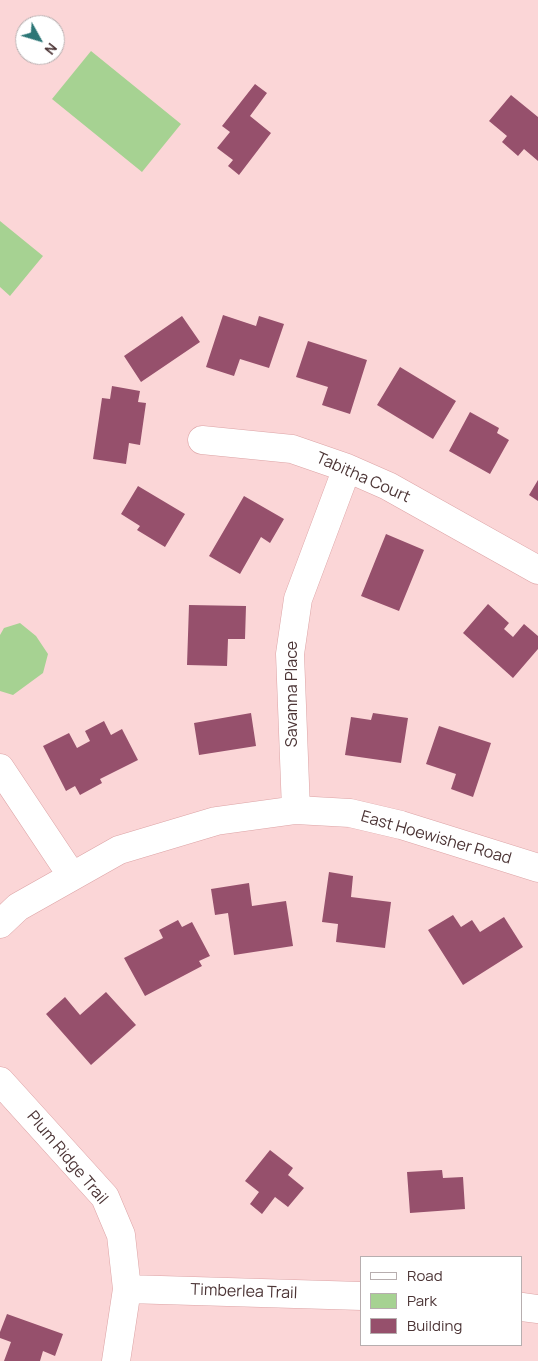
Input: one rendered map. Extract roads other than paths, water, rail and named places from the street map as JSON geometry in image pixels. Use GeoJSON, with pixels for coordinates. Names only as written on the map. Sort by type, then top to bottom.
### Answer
{"type":"FeatureCollection","features":[{"type":"Feature","properties":{"kind":"street","name":"Tabitha Court"},"geometry":{"type":"LineString","coordinates":[[202,440],[292,448],[346,468],[388,486],[538,570]]}},
{"type":"Feature","properties":{"kind":"street","name":"Savanna Place"},"geometry":{"type":"LineString","coordinates":[[296,810],[290,654],[298,598],[346,468]]}},
{"type":"Feature","properties":{"kind":"street"},"geometry":{"type":"LineString","coordinates":[[0,768],[72,876]]}},
{"type":"Feature","properties":{"kind":"street","name":"East Hoewisher Road"},"geometry":{"type":"LineString","coordinates":[[0,924],[18,907],[118,850],[216,821],[296,810],[350,813],[401,825],[538,868]]}},
{"type":"Feature","properties":{"kind":"street","name":"Plum Ridge Trail"},"geometry":{"type":"LineString","coordinates":[[0,1081],[105,1197],[121,1235],[126,1289],[116,1361]]}},
{"type":"Feature","properties":{"kind":"street","name":"Timberlea Trail"},"geometry":{"type":"LineString","coordinates":[[126,1289],[360,1296]]}},
{"type":"Feature","properties":{"kind":"street"},"geometry":{"type":"LineString","coordinates":[[523,1306],[538,1309]]}}]}
